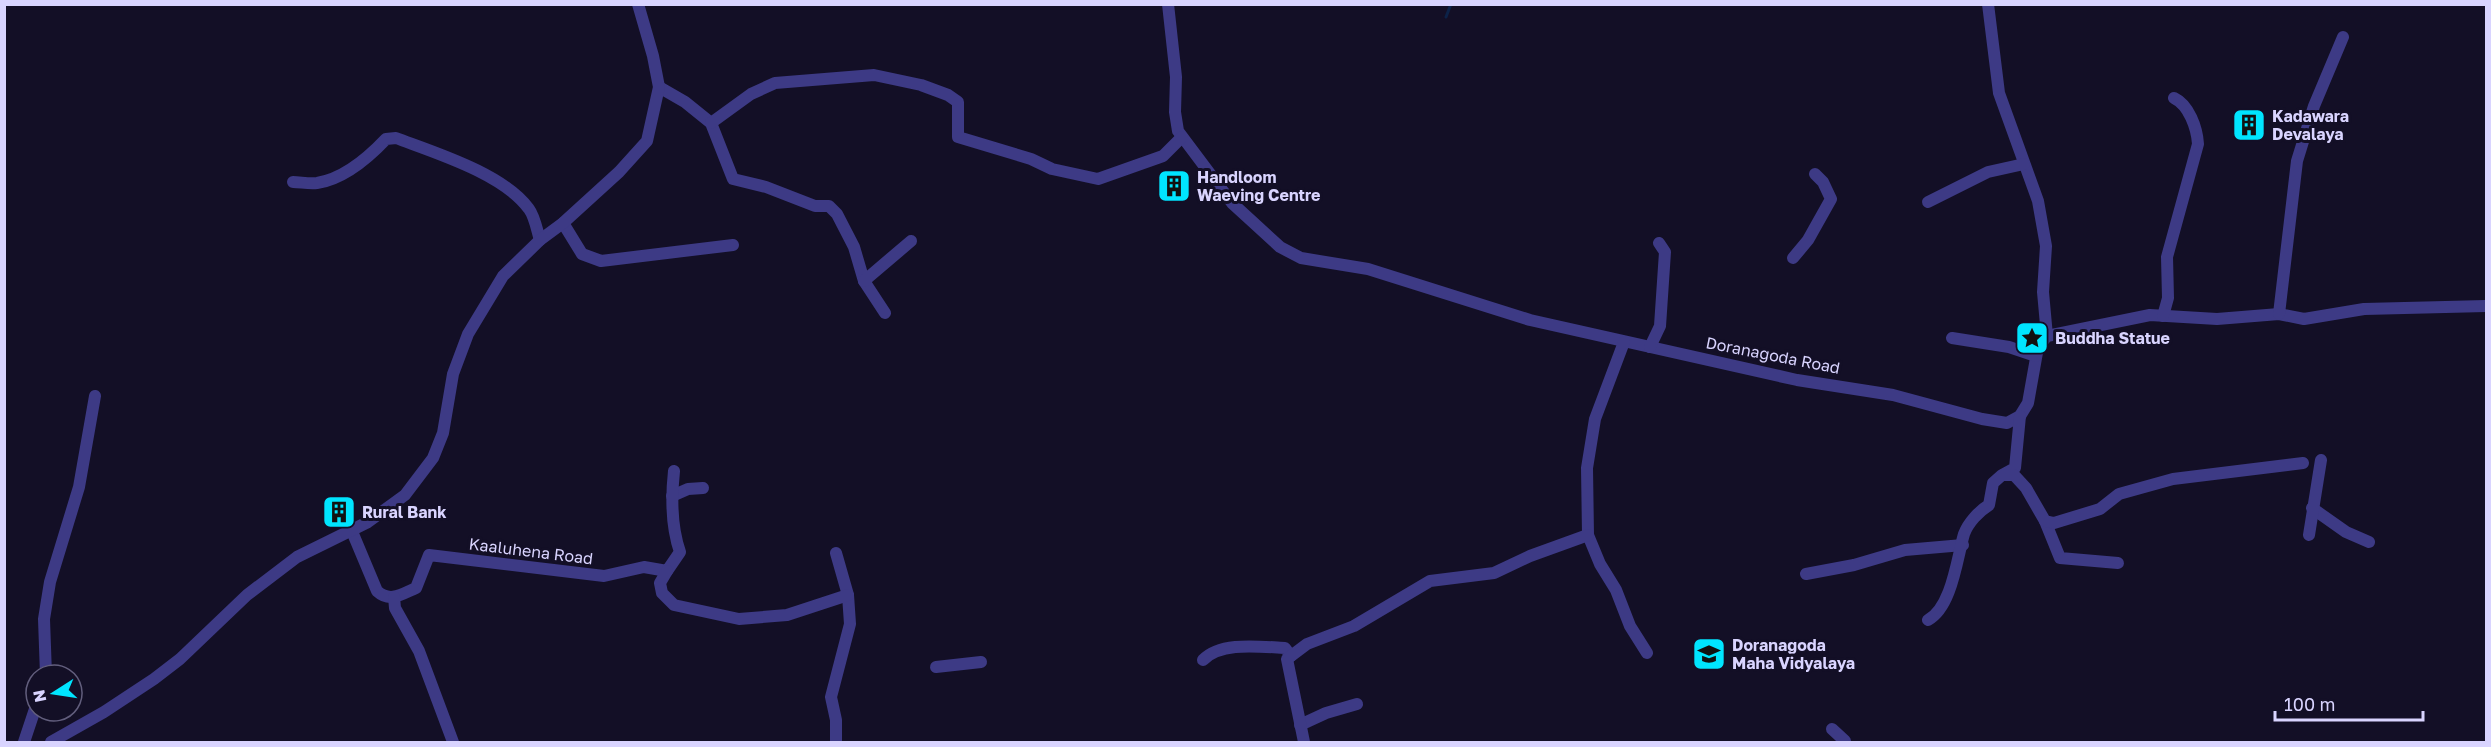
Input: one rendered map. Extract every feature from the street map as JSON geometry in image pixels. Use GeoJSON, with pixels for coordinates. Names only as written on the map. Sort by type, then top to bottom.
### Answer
{"type":"FeatureCollection","features":[{"type":"Feature","properties":{"kind":"street"},"geometry":{"type":"LineString","coordinates":[[51,742],[154,680],[180,659],[247,596],[297,557],[368,522],[405,495],[433,458],[443,433],[453,374],[468,334],[503,276],[540,240],[563,223],[619,172],[647,141],[659,87],[638,4]]}},
{"type":"Feature","properties":{"kind":"street","name":"Doranagoda Road"},"geometry":{"type":"LineString","coordinates":[[1168,4],[1176,77],[1175,112],[1178,131],[1232,203],[1280,247],[1301,258],[1368,269],[1530,320],[1624,342],[1797,380],[1893,395],[1982,419],[2007,423],[2020,416]]}},
{"type":"Feature","properties":{"kind":"street"},"geometry":{"type":"LineString","coordinates":[[1988,4],[1999,93],[2038,201],[2046,246],[2043,292],[2047,336]]}},
{"type":"Feature","properties":{"kind":"street"},"geometry":{"type":"LineString","coordinates":[[2279,314],[2297,161],[2314,106],[2343,37]]}},
{"type":"Feature","properties":{"kind":"street"},"geometry":{"type":"LineString","coordinates":[[711,123],[752,94],[775,83],[874,75],[921,85],[948,95],[958,102],[958,137],[1030,159],[1052,169],[1098,179],[1163,156],[1182,136]]}},
{"type":"Feature","properties":{"kind":"street"},"geometry":{"type":"LineString","coordinates":[[659,87],[685,102],[711,123],[733,179],[766,187],[815,206],[829,206],[837,214],[854,247],[864,281],[885,313]]}},
{"type":"Feature","properties":{"kind":"street"},"geometry":{"type":"LineString","coordinates":[[2163,316],[2168,298],[2167,256],[2198,144],[2197,131],[2182,102],[2174,98]]}},
{"type":"Feature","properties":{"kind":"street"},"geometry":{"type":"LineString","coordinates":[[293,182],[315,183],[330,180],[369,157],[386,139],[396,138],[466,164],[514,193],[531,211],[540,240]]}},
{"type":"Feature","properties":{"kind":"street"},"geometry":{"type":"LineString","coordinates":[[1928,202],[1988,172],[2024,164]]}},
{"type":"Feature","properties":{"kind":"street"},"geometry":{"type":"LineString","coordinates":[[1793,258],[1808,240],[1831,199],[1823,182],[1815,174]]}},
{"type":"Feature","properties":{"kind":"street"},"geometry":{"type":"LineString","coordinates":[[563,223],[582,254],[601,261],[733,245]]}},
{"type":"Feature","properties":{"kind":"street"},"geometry":{"type":"LineString","coordinates":[[864,281],[911,241]]}},
{"type":"Feature","properties":{"kind":"street"},"geometry":{"type":"LineString","coordinates":[[1650,347],[1660,326],[1665,252],[1659,243]]}},
{"type":"Feature","properties":{"kind":"street"},"geometry":{"type":"LineString","coordinates":[[1928,620],[1935,616],[1947,594],[1965,533],[1980,511],[1989,505],[1993,483],[2015,468],[2020,416],[2028,403],[2038,347],[2047,336],[2150,315],[2217,319],[2279,314],[2304,319],[2364,309],[2487,306]]}},
{"type":"Feature","properties":{"kind":"street"},"geometry":{"type":"LineString","coordinates":[[1952,338],[2009,347],[2036,356]]}},
{"type":"Feature","properties":{"kind":"street"},"geometry":{"type":"LineString","coordinates":[[1624,342],[1595,419],[1587,468],[1588,535],[1600,564],[1616,590],[1630,626],[1647,653]]}},
{"type":"Feature","properties":{"kind":"street"},"geometry":{"type":"LineString","coordinates":[[46,663],[44,619],[50,582],[79,487],[95,396]]}},
{"type":"Feature","properties":{"kind":"street"},"geometry":{"type":"LineString","coordinates":[[2309,535],[2321,460]]}},
{"type":"Feature","properties":{"kind":"street"},"geometry":{"type":"LineString","coordinates":[[2045,521],[2054,523],[2100,509],[2119,494],[2173,479],[2303,463]]}},
{"type":"Feature","properties":{"kind":"street"},"geometry":{"type":"LineString","coordinates":[[674,471],[672,496],[674,536],[680,552],[660,583],[662,593],[674,605],[739,619],[786,615],[848,595]]}},
{"type":"Feature","properties":{"kind":"street"},"geometry":{"type":"LineString","coordinates":[[2002,476],[2014,475],[2026,488],[2045,521],[2060,558],[2118,562]]}},
{"type":"Feature","properties":{"kind":"street"},"geometry":{"type":"LineString","coordinates":[[672,496],[688,489],[703,488]]}},
{"type":"Feature","properties":{"kind":"street"},"geometry":{"type":"LineString","coordinates":[[2312,508],[2346,532],[2369,543]]}},
{"type":"Feature","properties":{"kind":"street"},"geometry":{"type":"LineString","coordinates":[[351,529],[378,591],[384,597],[394,597],[395,608],[419,651],[453,742]]}},
{"type":"Feature","properties":{"kind":"street"},"geometry":{"type":"LineString","coordinates":[[1304,742],[1287,659],[1307,644],[1354,626],[1430,580],[1494,573],[1530,556],[1588,535]]}},
{"type":"Feature","properties":{"kind":"street"},"geometry":{"type":"LineString","coordinates":[[1806,574],[1854,565],[1905,550],[1963,545]]}},
{"type":"Feature","properties":{"kind":"street"},"geometry":{"type":"LineString","coordinates":[[836,553],[848,595],[850,624],[831,697],[836,720],[836,742]]}},
{"type":"Feature","properties":{"kind":"street","name":"Kaaluhena Road"},"geometry":{"type":"LineString","coordinates":[[394,597],[416,588],[429,555],[604,576],[644,567],[667,571]]}},
{"type":"Feature","properties":{"kind":"street"},"geometry":{"type":"LineString","coordinates":[[1203,660],[1210,652],[1241,647],[1285,648],[1291,656]]}},
{"type":"Feature","properties":{"kind":"street"},"geometry":{"type":"LineString","coordinates":[[936,667],[981,662]]}},
{"type":"Feature","properties":{"kind":"street"},"geometry":{"type":"LineString","coordinates":[[1300,725],[1326,713],[1357,704]]}},
{"type":"Feature","properties":{"kind":"street"},"geometry":{"type":"LineString","coordinates":[[24,742],[30,723]]}},
{"type":"Feature","properties":{"kind":"street"},"geometry":{"type":"LineString","coordinates":[[1832,729],[1844,742]]}},
{"type":"Feature","properties":{"kind":"waterway"},"geometry":{"type":"LineString","coordinates":[[1446,17],[1451,4]]}},
{"type":"Feature","properties":{"kind":"place","name":"Kadawara Devalaya"},"geometry":{"type":"Point","coordinates":[2249,125]}},
{"type":"Feature","properties":{"kind":"place","name":"Handloom Waeving Centre"},"geometry":{"type":"Point","coordinates":[1174,186]}},
{"type":"Feature","properties":{"kind":"place","name":"Buddha Statue"},"geometry":{"type":"Point","coordinates":[2032,338]}},
{"type":"Feature","properties":{"kind":"place","name":"Rural Bank"},"geometry":{"type":"Point","coordinates":[339,512]}},
{"type":"Feature","properties":{"kind":"place","name":"Doranagoda Maha Vidyalaya"},"geometry":{"type":"Point","coordinates":[1709,654]}}]}
